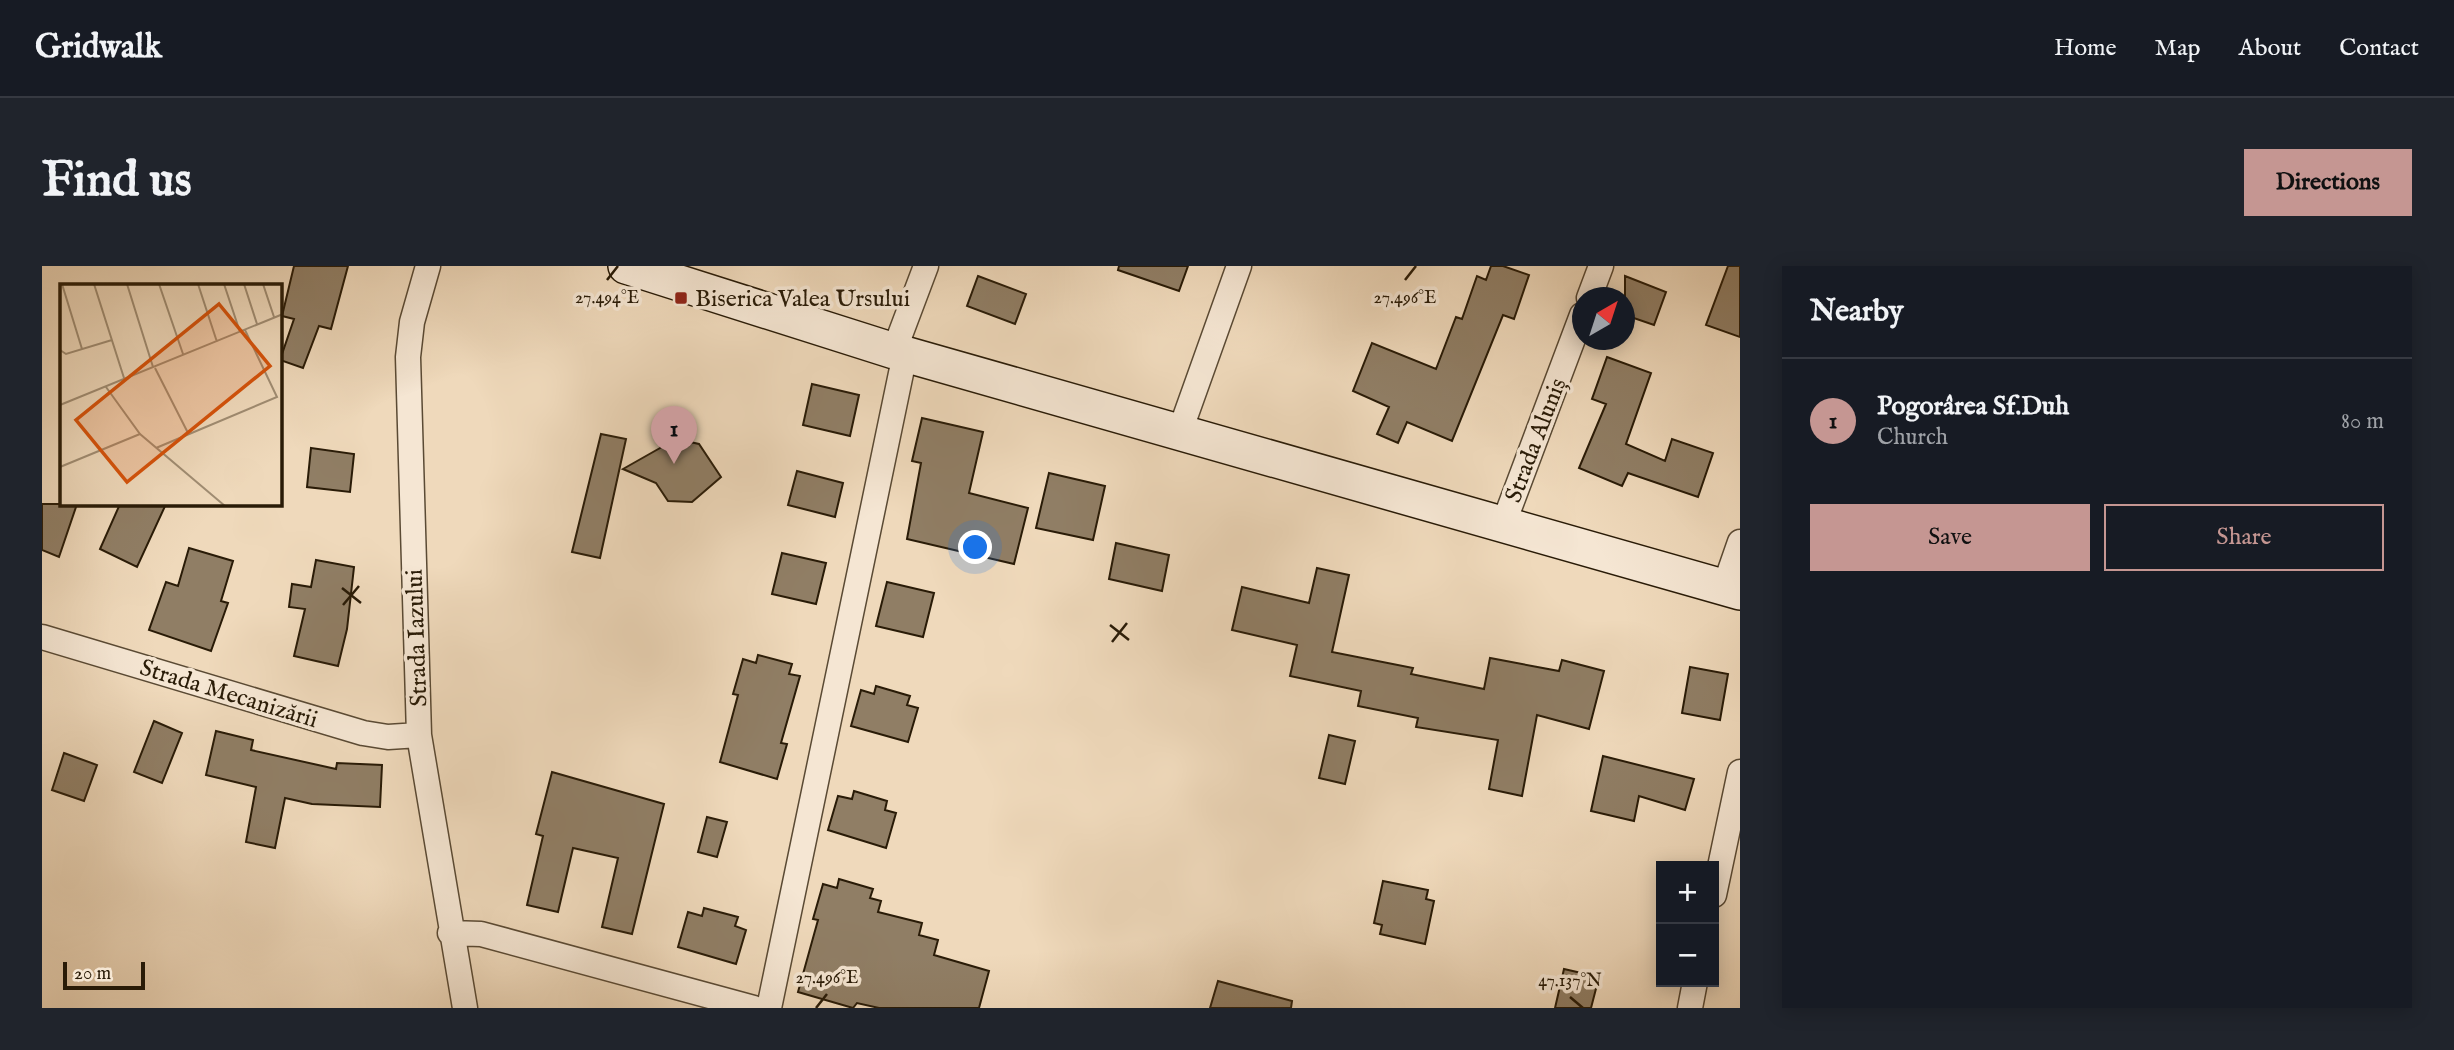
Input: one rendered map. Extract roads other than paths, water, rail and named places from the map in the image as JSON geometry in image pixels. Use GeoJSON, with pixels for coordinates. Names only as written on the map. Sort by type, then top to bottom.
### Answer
{"type":"FeatureCollection","features":[{"type":"Feature","properties":{"kind":"main road"},"geometry":{"type":"LineString","coordinates":[[626,266],[899,353],[1732,590]]}},
{"type":"Feature","properties":{"kind":"street","name":"Strada Iazului"},"geometry":{"type":"LineString","coordinates":[[428,266],[409,336],[419,735],[450,933],[465,1008]]}},
{"type":"Feature","properties":{"kind":"street"},"geometry":{"type":"LineString","coordinates":[[769,1008],[899,353],[926,266]]}},
{"type":"Feature","properties":{"kind":"street"},"geometry":{"type":"LineString","coordinates":[[1179,434],[1239,266]]}},
{"type":"Feature","properties":{"kind":"street"},"geometry":{"type":"LineString","coordinates":[[1593,287],[1601,266]]}},
{"type":"Feature","properties":{"kind":"street","name":"Strada Aluniș"},"geometry":{"type":"LineString","coordinates":[[1503,525],[1572,344]]}},
{"type":"Feature","properties":{"kind":"street"},"geometry":{"type":"LineString","coordinates":[[1732,590],[1740,542]]}},
{"type":"Feature","properties":{"kind":"street","name":"Strada Mecanizării"},"geometry":{"type":"LineString","coordinates":[[42,637],[363,733],[388,737],[419,735]]}},
{"type":"Feature","properties":{"kind":"street"},"geometry":{"type":"LineString","coordinates":[[1719,871],[1740,772]]}},
{"type":"Feature","properties":{"kind":"street"},"geometry":{"type":"LineString","coordinates":[[450,933],[481,934],[754,1008]]}},
{"type":"Feature","properties":{"kind":"street"},"geometry":{"type":"LineString","coordinates":[[1690,1008],[1694,987]]}},
{"type":"Feature","properties":{"kind":"place","name":"Biserica Valea Ursului"},"geometry":{"type":"Point","coordinates":[681,298]}},
{"type":"Feature","properties":{"kind":"place","name":"Pogorârea Sf.Duh"},"geometry":{"type":"Point","coordinates":[674,464]}}]}
